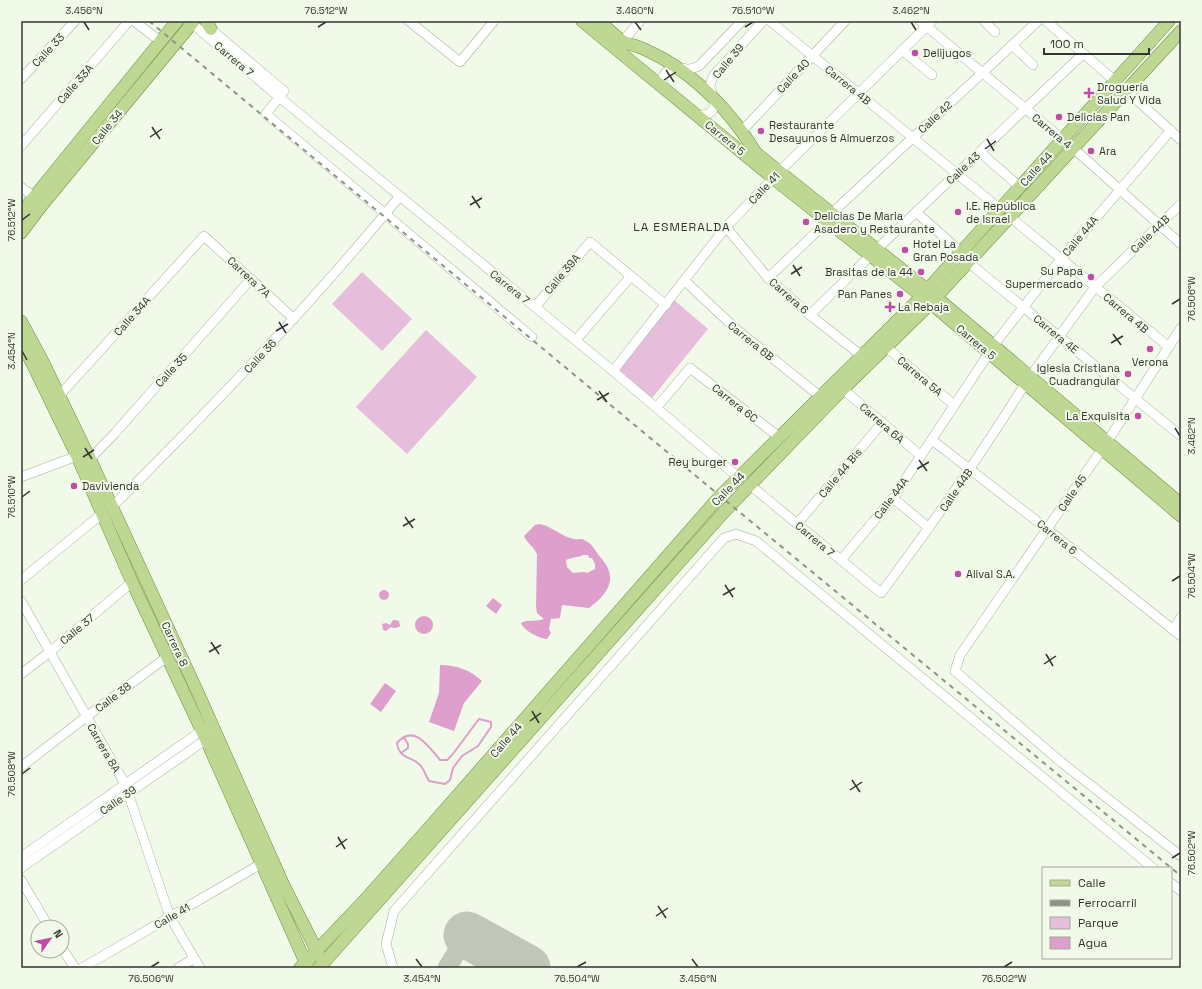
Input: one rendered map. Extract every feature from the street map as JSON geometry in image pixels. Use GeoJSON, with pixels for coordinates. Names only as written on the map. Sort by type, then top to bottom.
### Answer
{"type":"FeatureCollection","features":[{"type":"Feature","properties":{"kind":"main road","name":"Calle 34"},"geometry":{"type":"LineString","coordinates":[[21,213],[177,21]]}},
{"type":"Feature","properties":{"kind":"main road","name":"Carrera 5"},"geometry":{"type":"LineString","coordinates":[[582,21],[694,113],[777,174],[929,297],[1105,445],[1181,504]]}},
{"type":"Feature","properties":{"kind":"main road","name":"Carrera 5"},"geometry":{"type":"LineString","coordinates":[[598,21],[623,41],[646,50],[677,67],[696,81],[727,111],[756,153],[777,174]]}},
{"type":"Feature","properties":{"kind":"main road","name":"Calle 44"},"geometry":{"type":"LineString","coordinates":[[323,967],[718,518],[843,389],[886,347],[929,297],[961,252],[1169,21]]}},
{"type":"Feature","properties":{"kind":"main road","name":"Calle 34"},"geometry":{"type":"LineString","coordinates":[[21,233],[42,205],[194,22]]}},
{"type":"Feature","properties":{"kind":"main road","name":"Calle 44"},"geometry":{"type":"LineString","coordinates":[[304,966],[420,838],[713,504],[862,356],[968,262],[1181,31]]}},
{"type":"Feature","properties":{"kind":"main road"},"geometry":{"type":"LineString","coordinates":[[83,136],[93,144]]}},
{"type":"Feature","properties":{"kind":"main road","name":"Carrera 8"},"geometry":{"type":"LineString","coordinates":[[21,321],[42,360],[90,459],[132,582],[167,657],[208,731],[261,864],[304,966]]}},
{"type":"Feature","properties":{"kind":"main road","name":"Carrera 8"},"geometry":{"type":"LineString","coordinates":[[21,343],[77,456],[107,510],[208,731],[323,967]]}},
{"type":"Feature","properties":{"kind":"main road","name":"Carrera 5"},"geometry":{"type":"LineString","coordinates":[[1105,445],[1181,516]]}},
{"type":"Feature","properties":{"kind":"street","name":"Calle 33"},"geometry":{"type":"LineString","coordinates":[[21,79],[75,21]]}},
{"type":"Feature","properties":{"kind":"street","name":"Calle 33A"},"geometry":{"type":"LineString","coordinates":[[21,146],[129,21]]}},
{"type":"Feature","properties":{"kind":"street"},"geometry":{"type":"LineString","coordinates":[[134,21],[160,42]]}},
{"type":"Feature","properties":{"kind":"street"},"geometry":{"type":"LineString","coordinates":[[409,21],[460,62],[494,21]]}},
{"type":"Feature","properties":{"kind":"street"},"geometry":{"type":"LineString","coordinates":[[623,41],[640,21]]}},
{"type":"Feature","properties":{"kind":"street","name":"Calle 39"},"geometry":{"type":"LineString","coordinates":[[677,67],[689,69],[699,66],[742,21]]}},
{"type":"Feature","properties":{"kind":"street","name":"Calle 39"},"geometry":{"type":"LineString","coordinates":[[694,113],[699,116],[711,112],[714,107],[714,101],[710,86],[714,75],[763,21]]}},
{"type":"Feature","properties":{"kind":"street","name":"Carrera 4B"},"geometry":{"type":"LineString","coordinates":[[770,21],[1000,209]]}},
{"type":"Feature","properties":{"kind":"street","name":"Calle 40"},"geometry":{"type":"LineString","coordinates":[[742,131],[845,21]]}},
{"type":"Feature","properties":{"kind":"street"},"geometry":{"type":"LineString","coordinates":[[984,21],[995,32]]}},
{"type":"Feature","properties":{"kind":"street","name":"Calle 42"},"geometry":{"type":"LineString","coordinates":[[768,278],[912,138],[1038,21]]}},
{"type":"Feature","properties":{"kind":"street"},"geometry":{"type":"LineString","coordinates":[[1046,21],[1115,82]]}},
{"type":"Feature","properties":{"kind":"street","name":"Carrera 7"},"geometry":{"type":"LineString","coordinates":[[194,22],[208,25],[284,91],[279,97]]}},
{"type":"Feature","properties":{"kind":"street","name":"Carrera 7"},"geometry":{"type":"LineString","coordinates":[[194,22],[279,97],[614,371],[739,478]]}},
{"type":"Feature","properties":{"kind":"street","name":"Calle 41"},"geometry":{"type":"LineString","coordinates":[[614,371],[726,227],[777,174],[902,50],[926,23]]}},
{"type":"Feature","properties":{"kind":"street","name":"Carrera 4"},"geometry":{"type":"LineString","coordinates":[[926,23],[982,73],[1073,148],[1181,244]]}},
{"type":"Feature","properties":{"kind":"street"},"geometry":{"type":"LineString","coordinates":[[1012,45],[1033,65]]}},
{"type":"Feature","properties":{"kind":"street"},"geometry":{"type":"LineString","coordinates":[[902,50],[932,75]]}},
{"type":"Feature","properties":{"kind":"street","name":"Calle 43"},"geometry":{"type":"LineString","coordinates":[[810,314],[1083,54]]}},
{"type":"Feature","properties":{"kind":"street"},"geometry":{"type":"LineString","coordinates":[[665,90],[662,77],[668,70],[677,67]]}},
{"type":"Feature","properties":{"kind":"street"},"geometry":{"type":"LineString","coordinates":[[1126,90],[1181,140]]}},
{"type":"Feature","properties":{"kind":"street"},"geometry":{"type":"LineString","coordinates":[[279,97],[266,114],[532,337]]}},
{"type":"Feature","properties":{"kind":"street","name":"Calle 44A"},"geometry":{"type":"LineString","coordinates":[[841,560],[893,498],[991,349],[1023,307],[1061,259],[1171,130]]}},
{"type":"Feature","properties":{"kind":"street"},"geometry":{"type":"LineString","coordinates":[[980,152],[1020,187]]}},
{"type":"Feature","properties":{"kind":"street"},"geometry":{"type":"LineString","coordinates":[[21,187],[34,197]]}},
{"type":"Feature","properties":{"kind":"street","name":"Calle 36"},"geometry":{"type":"LineString","coordinates":[[21,580],[107,510],[222,396],[294,319],[400,196]]}},
{"type":"Feature","properties":{"kind":"street","name":"Calle 44B"},"geometry":{"type":"LineString","coordinates":[[881,593],[930,528],[970,470],[1028,380],[1095,287],[1181,204]]}},
{"type":"Feature","properties":{"kind":"street"},"geometry":{"type":"LineString","coordinates":[[916,212],[961,252]]}},
{"type":"Feature","properties":{"kind":"street","name":"Carrera 4B"},"geometry":{"type":"LineString","coordinates":[[1010,217],[1169,347]]}},
{"type":"Feature","properties":{"kind":"street","name":"Carrera 6"},"geometry":{"type":"LineString","coordinates":[[726,227],[768,278],[862,356]]}},
{"type":"Feature","properties":{"kind":"street","name":"Carrera 7A"},"geometry":{"type":"LineString","coordinates":[[204,236],[294,319]]}},
{"type":"Feature","properties":{"kind":"street","name":"Calle 34A"},"geometry":{"type":"LineString","coordinates":[[59,396],[204,236]]}},
{"type":"Feature","properties":{"kind":"street","name":"Calle 39A"},"geometry":{"type":"LineString","coordinates":[[535,307],[590,242],[631,276]]}},
{"type":"Feature","properties":{"kind":"street","name":"Carrera 4E"},"geometry":{"type":"LineString","coordinates":[[968,262],[1181,436]]}},
{"type":"Feature","properties":{"kind":"street"},"geometry":{"type":"LineString","coordinates":[[576,340],[631,276],[666,304]]}},
{"type":"Feature","properties":{"kind":"street","name":"Calle 35"},"geometry":{"type":"LineString","coordinates":[[90,459],[115,433],[251,279]]}},
{"type":"Feature","properties":{"kind":"street","name":"Carrera 6B"},"geometry":{"type":"LineString","coordinates":[[685,281],[736,329],[821,397]]}},
{"type":"Feature","properties":{"kind":"street","name":"Calle 45"},"geometry":{"type":"LineString","coordinates":[[1181,328],[1105,445],[960,655],[955,671],[1061,762],[1181,856]]}},
{"type":"Feature","properties":{"kind":"street","name":"Carrera 5A"},"geometry":{"type":"LineString","coordinates":[[886,347],[954,405]]}},
{"type":"Feature","properties":{"kind":"street","name":"Carrera 6C"},"geometry":{"type":"LineString","coordinates":[[657,407],[690,368],[779,438]]}},
{"type":"Feature","properties":{"kind":"street","name":"Carrera 6A"},"geometry":{"type":"LineString","coordinates":[[843,389],[921,456]]}},
{"type":"Feature","properties":{"kind":"street","name":"Calle 44 Bis"},"geometry":{"type":"LineString","coordinates":[[797,524],[882,423]]}},
{"type":"Feature","properties":{"kind":"street","name":"Carrera 6"},"geometry":{"type":"LineString","coordinates":[[932,440],[1181,636]]}},
{"type":"Feature","properties":{"kind":"street"},"geometry":{"type":"LineString","coordinates":[[21,477],[77,456]]}},
{"type":"Feature","properties":{"kind":"street","name":"Carrera 7"},"geometry":{"type":"LineString","coordinates":[[750,485],[881,593]]}},
{"type":"Feature","properties":{"kind":"street"},"geometry":{"type":"LineString","coordinates":[[893,498],[930,528]]}},
{"type":"Feature","properties":{"kind":"street"},"geometry":{"type":"LineString","coordinates":[[393,968],[386,944],[394,911],[724,538],[736,534],[756,541],[1152,867]]}},
{"type":"Feature","properties":{"kind":"street","name":"Calle 37"},"geometry":{"type":"LineString","coordinates":[[21,674],[132,582]]}},
{"type":"Feature","properties":{"kind":"street","name":"Carrera 8A"},"geometry":{"type":"LineString","coordinates":[[21,601],[125,784],[170,917],[193,959],[200,968]]}},
{"type":"Feature","properties":{"kind":"street"},"geometry":{"type":"LineString","coordinates":[[1173,630],[1181,617]]}},
{"type":"Feature","properties":{"kind":"street","name":"Calle 38"},"geometry":{"type":"LineString","coordinates":[[21,767],[167,657]]}},
{"type":"Feature","properties":{"kind":"street","name":"Calle 39"},"geometry":{"type":"LineString","coordinates":[[21,857],[125,784],[208,731]]}},
{"type":"Feature","properties":{"kind":"street","name":"Calle 39"},"geometry":{"type":"LineString","coordinates":[[21,868],[129,793],[208,731]]}},
{"type":"Feature","properties":{"kind":"street","name":"Calle 41"},"geometry":{"type":"LineString","coordinates":[[82,968],[261,864]]}},
{"type":"Feature","properties":{"kind":"street"},"geometry":{"type":"LineString","coordinates":[[21,880],[44,919]]}},
{"type":"Feature","properties":{"kind":"street"},"geometry":{"type":"LineString","coordinates":[[1172,884],[1181,891]]}},
{"type":"Feature","properties":{"kind":"street"},"geometry":{"type":"LineString","coordinates":[[70,959],[76,968]]}},
{"type":"Feature","properties":{"kind":"street"},"geometry":{"type":"LineString","coordinates":[[178,968],[193,959]]}},
{"type":"Feature","properties":{"kind":"green space"},"geometry":{"type":"Polygon","coordinates":[[[362,272],[412,319],[382,351],[332,304],[362,272]]]}},
{"type":"Feature","properties":{"kind":"green space"},"geometry":{"type":"Polygon","coordinates":[[[674,300],[708,329],[652,398],[617,369],[674,300]]]}},
{"type":"Feature","properties":{"kind":"green space"},"geometry":{"type":"Polygon","coordinates":[[[426,330],[477,377],[407,454],[356,407],[426,330]]]}},
{"type":"Feature","properties":{"kind":"water"},"geometry":{"type":"Polygon","coordinates":[[[535,525],[544,525],[565,536],[582,539],[589,543],[606,565],[610,579],[606,591],[596,603],[589,608],[562,605],[560,618],[551,619],[549,629],[551,633],[547,639],[532,634],[522,626],[521,623],[544,619],[537,613],[536,607],[537,554],[524,536],[535,525]],[[588,555],[566,560],[567,567],[573,573],[587,573],[595,569],[595,564],[592,558],[589,558],[588,555]]]}},
{"type":"Feature","properties":{"kind":"water"},"geometry":{"type":"Polygon","coordinates":[[[382,590],[386,590],[389,595],[386,600],[382,600],[379,597],[379,593],[382,590]]]}},
{"type":"Feature","properties":{"kind":"water"},"geometry":{"type":"Polygon","coordinates":[[[493,598],[502,605],[496,614],[486,606],[493,598]]]}},
{"type":"Feature","properties":{"kind":"water"},"geometry":{"type":"Polygon","coordinates":[[[420,616],[428,616],[433,621],[431,632],[428,634],[420,634],[415,629],[415,621],[420,616]]]}},
{"type":"Feature","properties":{"kind":"water"},"geometry":{"type":"Polygon","coordinates":[[[393,620],[399,621],[400,626],[394,628],[391,627],[386,631],[383,630],[382,624],[386,623],[390,625],[393,620]]]}},
{"type":"Feature","properties":{"kind":"water"},"geometry":{"type":"Polygon","coordinates":[[[440,665],[463,669],[482,681],[464,703],[454,731],[429,722],[439,693],[440,665]]]}},
{"type":"Feature","properties":{"kind":"water"},"geometry":{"type":"Polygon","coordinates":[[[385,683],[396,691],[381,712],[370,704],[385,683]]]}},
{"type":"Feature","properties":{"kind":"waterway"},"geometry":{"type":"LineString","coordinates":[[479,719],[491,722],[491,727],[478,746],[462,756],[453,768],[450,780],[445,784],[429,781],[421,766],[403,755],[398,748],[397,743],[403,737],[409,735],[415,736],[421,739],[440,760],[447,760],[479,719]]}},
{"type":"Feature","properties":{"kind":"waterway"},"geometry":{"type":"LineString","coordinates":[[401,753],[408,748],[408,744],[404,738]]}},
{"type":"Feature","properties":{"kind":"taxiway"},"geometry":{"type":"LineString","coordinates":[[447,968],[467,935]]}},
{"type":"Feature","properties":{"kind":"runway"},"geometry":{"type":"LineString","coordinates":[[467,935],[527,968]]}},
{"type":"Feature","properties":{"kind":"railway"},"geometry":{"type":"LineString","coordinates":[[149,21],[720,496],[1170,867]]}},
{"type":"Feature","properties":{"kind":"railway"},"geometry":{"type":"LineString","coordinates":[[1172,869],[1181,876]]}},
{"type":"Feature","properties":{"kind":"place","name":"Delijugos"},"geometry":{"type":"Point","coordinates":[915,53]}},
{"type":"Feature","properties":{"kind":"place","name":"Droguería Salud Y Vida"},"geometry":{"type":"Point","coordinates":[1089,93]}},
{"type":"Feature","properties":{"kind":"place","name":"Delicias Pan"},"geometry":{"type":"Point","coordinates":[1059,117]}},
{"type":"Feature","properties":{"kind":"place","name":"Restaurante Desayunos & Almuerzos"},"geometry":{"type":"Point","coordinates":[761,131]}},
{"type":"Feature","properties":{"kind":"place","name":"Ara"},"geometry":{"type":"Point","coordinates":[1091,151]}},
{"type":"Feature","properties":{"kind":"place","name":"I.E. República de Israel"},"geometry":{"type":"Point","coordinates":[958,212]}},
{"type":"Feature","properties":{"kind":"place","name":"Delicias De Maria Asadero y Restaurante"},"geometry":{"type":"Point","coordinates":[806,222]}},
{"type":"Feature","properties":{"kind":"place","name":"Hotel La Gran Posada"},"geometry":{"type":"Point","coordinates":[905,250]}},
{"type":"Feature","properties":{"kind":"place","name":"Brasitas de la 44"},"geometry":{"type":"Point","coordinates":[921,272]}},
{"type":"Feature","properties":{"kind":"place","name":"Su Papa Supermercado"},"geometry":{"type":"Point","coordinates":[1091,277]}},
{"type":"Feature","properties":{"kind":"place","name":"Pan Panes"},"geometry":{"type":"Point","coordinates":[900,294]}},
{"type":"Feature","properties":{"kind":"place","name":"La Rebaja"},"geometry":{"type":"Point","coordinates":[890,307]}},
{"type":"Feature","properties":{"kind":"place","name":"Verona"},"geometry":{"type":"Point","coordinates":[1150,349]}},
{"type":"Feature","properties":{"kind":"place","name":"Iglesia Cristiana Cuadrangular"},"geometry":{"type":"Point","coordinates":[1128,374]}},
{"type":"Feature","properties":{"kind":"place","name":"La Exquisita"},"geometry":{"type":"Point","coordinates":[1138,416]}},
{"type":"Feature","properties":{"kind":"place","name":"Rey burger"},"geometry":{"type":"Point","coordinates":[735,462]}},
{"type":"Feature","properties":{"kind":"place","name":"Davivienda"},"geometry":{"type":"Point","coordinates":[74,486]}},
{"type":"Feature","properties":{"kind":"place","name":"Alival S.A."},"geometry":{"type":"Point","coordinates":[958,574]}},
{"type":"Feature","properties":{"kind":"district","name":"LA ESMERALDA"},"geometry":{"type":"Point","coordinates":[682,227]}}]}
